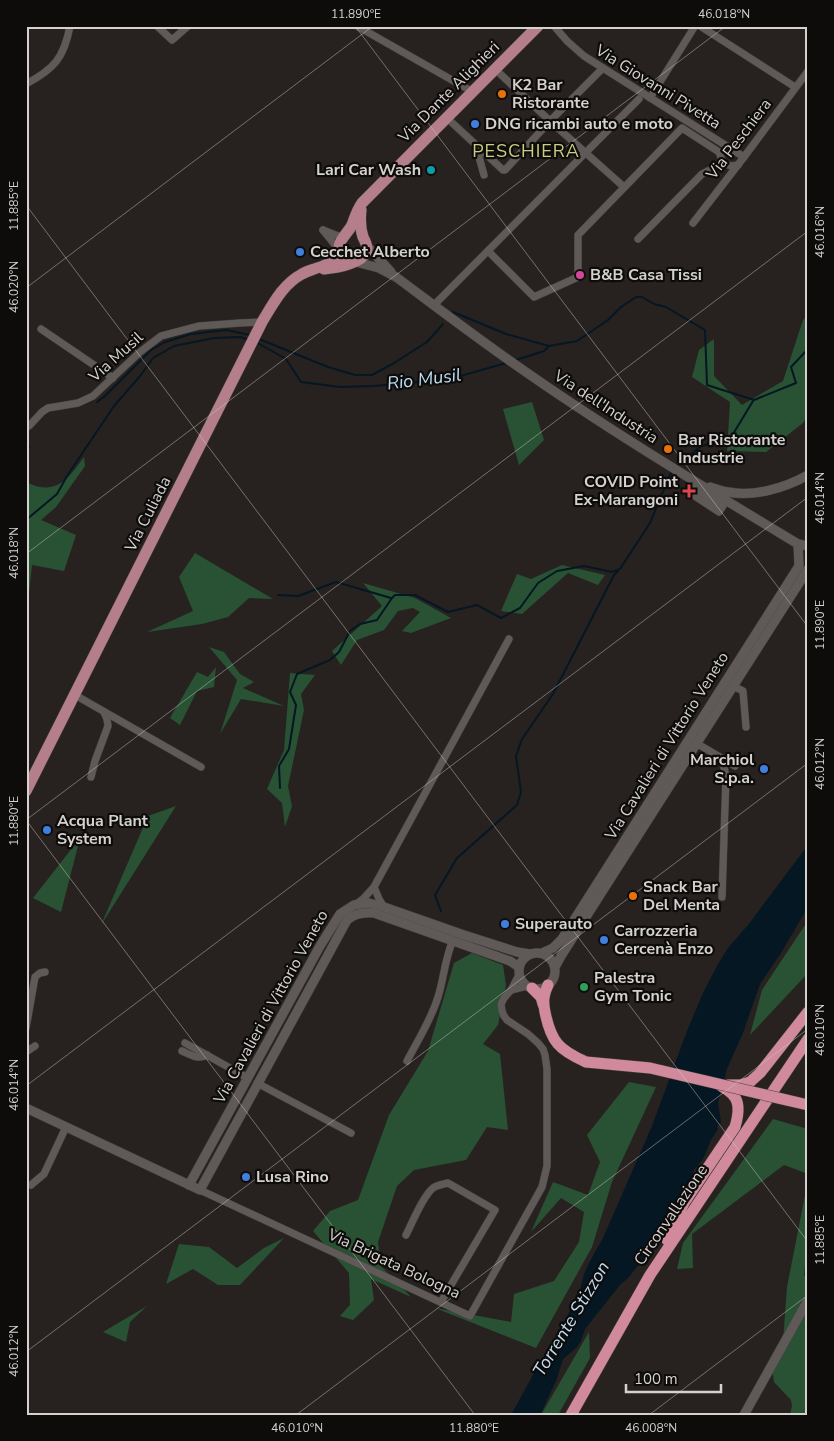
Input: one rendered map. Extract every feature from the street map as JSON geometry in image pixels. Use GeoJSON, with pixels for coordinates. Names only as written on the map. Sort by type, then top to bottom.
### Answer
{"type":"FeatureCollection","features":[{"type":"Feature","properties":{"kind":"highway"},"geometry":{"type":"LineString","coordinates":[[548,986],[543,997],[549,1029],[557,1044],[570,1055],[586,1062],[650,1068],[808,1105]]}},
{"type":"Feature","properties":{"kind":"highway"},"geometry":{"type":"LineString","coordinates":[[529,987],[541,997],[544,1006]]}},
{"type":"Feature","properties":{"kind":"highway"},"geometry":{"type":"LineString","coordinates":[[720,1085],[741,1085],[750,1082],[760,1073],[808,1012]]}},
{"type":"Feature","properties":{"kind":"highway","name":"Circonvallazione"},"geometry":{"type":"LineString","coordinates":[[571,1415],[650,1275],[808,1039]]}},
{"type":"Feature","properties":{"kind":"highway"},"geometry":{"type":"LineString","coordinates":[[791,1066],[808,1049]]}},
{"type":"Feature","properties":{"kind":"highway"},"geometry":{"type":"LineString","coordinates":[[650,1275],[684,1203],[735,1126],[738,1114],[737,1103],[733,1094],[720,1085]]}},
{"type":"Feature","properties":{"kind":"main road","name":"Via Dante Alighieri"},"geometry":{"type":"LineString","coordinates":[[344,237],[351,227],[358,208],[362,203],[538,26]]}},
{"type":"Feature","properties":{"kind":"main road"},"geometry":{"type":"LineString","coordinates":[[362,203],[360,225],[365,243],[366,254],[363,258],[354,262],[345,259],[339,251],[340,242],[344,237],[355,234],[365,243]]}},
{"type":"Feature","properties":{"kind":"main road","name":"Via Culiada"},"geometry":{"type":"LineString","coordinates":[[26,790],[260,326],[287,285],[301,274],[329,263],[339,251]]}},
{"type":"Feature","properties":{"kind":"main road","name":"Via Culiada"},"geometry":{"type":"LineString","coordinates":[[317,269],[335,268],[354,262]]}},
{"type":"Feature","properties":{"kind":"street"},"geometry":{"type":"LineString","coordinates":[[26,84],[39,77],[56,63],[67,41],[70,26]]}},
{"type":"Feature","properties":{"kind":"street"},"geometry":{"type":"LineString","coordinates":[[157,26],[172,40],[188,26]]}},
{"type":"Feature","properties":{"kind":"street"},"geometry":{"type":"LineString","coordinates":[[358,26],[473,92]]}},
{"type":"Feature","properties":{"kind":"street","name":"Via Giovanni Pivetta"},"geometry":{"type":"LineString","coordinates":[[556,26],[578,51],[744,157]]}},
{"type":"Feature","properties":{"kind":"street"},"geometry":{"type":"LineString","coordinates":[[650,98],[695,26]]}},
{"type":"Feature","properties":{"kind":"street"},"geometry":{"type":"LineString","coordinates":[[700,26],[795,87]]}},
{"type":"Feature","properties":{"kind":"street"},"geometry":{"type":"LineString","coordinates":[[446,118],[505,170],[603,68]]}},
{"type":"Feature","properties":{"kind":"street"},"geometry":{"type":"LineString","coordinates":[[495,69],[624,187]]}},
{"type":"Feature","properties":{"kind":"street","name":"Via Peschiera"},"geometry":{"type":"LineString","coordinates":[[692,224],[808,70]]}},
{"type":"Feature","properties":{"kind":"street"},"geometry":{"type":"LineString","coordinates":[[434,305],[639,99]]}},
{"type":"Feature","properties":{"kind":"street"},"geometry":{"type":"LineString","coordinates":[[488,251],[534,297],[578,277],[578,235],[682,128],[719,152],[723,171],[732,173]]}},
{"type":"Feature","properties":{"kind":"street"},"geometry":{"type":"LineString","coordinates":[[476,146],[484,175]]}},
{"type":"Feature","properties":{"kind":"street"},"geometry":{"type":"LineString","coordinates":[[638,239],[702,174],[721,164],[738,165]]}},
{"type":"Feature","properties":{"kind":"street"},"geometry":{"type":"LineString","coordinates":[[339,251],[323,230],[344,237]]}},
{"type":"Feature","properties":{"kind":"street","name":"Via dell'Industria"},"geometry":{"type":"LineString","coordinates":[[365,243],[396,277]]}},
{"type":"Feature","properties":{"kind":"street","name":"Via dell'Industria"},"geometry":{"type":"LineString","coordinates":[[354,262],[379,268],[396,277],[514,364],[682,474],[695,485],[728,497]]}},
{"type":"Feature","properties":{"kind":"street","name":"Via Musil"},"geometry":{"type":"LineString","coordinates":[[26,428],[48,408],[78,403],[93,396],[140,352],[161,336],[199,326],[240,323],[260,326]]}},
{"type":"Feature","properties":{"kind":"street"},"geometry":{"type":"LineString","coordinates":[[41,329],[113,378]]}},
{"type":"Feature","properties":{"kind":"street"},"geometry":{"type":"LineString","coordinates":[[728,497],[758,493],[782,487],[808,476]]}},
{"type":"Feature","properties":{"kind":"street"},"geometry":{"type":"LineString","coordinates":[[728,497],[803,545]]}},
{"type":"Feature","properties":{"kind":"street","name":"Via Cavalieri di Vittorio Veneto"},"geometry":{"type":"LineString","coordinates":[[542,953],[553,948],[562,939],[799,566],[803,545]]}},
{"type":"Feature","properties":{"kind":"street","name":"Via Cavalieri di Vittorio Veneto"},"geometry":{"type":"LineString","coordinates":[[555,967],[808,569]]}},
{"type":"Feature","properties":{"kind":"street"},"geometry":{"type":"LineString","coordinates":[[354,905],[363,899],[374,887],[510,639]]}},
{"type":"Feature","properties":{"kind":"street"},"geometry":{"type":"LineString","coordinates":[[733,686],[743,691],[746,727]]}},
{"type":"Feature","properties":{"kind":"street"},"geometry":{"type":"LineString","coordinates":[[75,695],[201,767]]}},
{"type":"Feature","properties":{"kind":"street"},"geometry":{"type":"LineString","coordinates":[[91,778],[108,726],[104,712]]}},
{"type":"Feature","properties":{"kind":"street"},"geometry":{"type":"LineString","coordinates":[[696,743],[735,766]]}},
{"type":"Feature","properties":{"kind":"street"},"geometry":{"type":"LineString","coordinates":[[722,759],[726,776],[722,897]]}},
{"type":"Feature","properties":{"kind":"street"},"geometry":{"type":"LineString","coordinates":[[374,887],[378,900],[384,906]]}},
{"type":"Feature","properties":{"kind":"street"},"geometry":{"type":"LineString","coordinates":[[354,905],[369,903],[384,906],[507,949],[530,954],[542,953],[550,957],[555,967],[555,974],[554,979],[548,986],[540,989],[529,987],[511,990]]}},
{"type":"Feature","properties":{"kind":"street","name":"Via Cavalieri di Vittorio Veneto"},"geometry":{"type":"LineString","coordinates":[[189,1184],[340,914],[354,905]]}},
{"type":"Feature","properties":{"kind":"street","name":"Via Cavalieri di Vittorio Veneto"},"geometry":{"type":"LineString","coordinates":[[200,1190],[347,920],[351,917],[366,912],[374,913],[510,960],[519,971]]}},
{"type":"Feature","properties":{"kind":"street"},"geometry":{"type":"LineString","coordinates":[[407,1061],[432,1014],[444,976],[448,950],[452,940]]}},
{"type":"Feature","properties":{"kind":"street"},"geometry":{"type":"LineString","coordinates":[[511,990],[523,959],[530,954]]}},
{"type":"Feature","properties":{"kind":"street"},"geometry":{"type":"LineString","coordinates":[[519,971],[523,982],[529,987]]}},
{"type":"Feature","properties":{"kind":"street"},"geometry":{"type":"LineString","coordinates":[[26,1028],[35,977],[45,972]]}},
{"type":"Feature","properties":{"kind":"street","name":"Via Brigata Bologna"},"geometry":{"type":"LineString","coordinates":[[26,1108],[470,1316],[542,1187],[547,1166],[547,1069],[543,1048],[504,1016],[502,1004],[507,993],[511,990]]}},
{"type":"Feature","properties":{"kind":"street"},"geometry":{"type":"LineString","coordinates":[[26,1052],[35,1046]]}},
{"type":"Feature","properties":{"kind":"street"},"geometry":{"type":"LineString","coordinates":[[184,1047],[206,1055],[248,1078]]}},
{"type":"Feature","properties":{"kind":"street","name":"Via Cavalieri di Vittorio Veneto"},"geometry":{"type":"LineString","coordinates":[[257,1084],[351,1133]]}},
{"type":"Feature","properties":{"kind":"street"},"geometry":{"type":"LineString","coordinates":[[31,1185],[44,1174],[66,1127]]}},
{"type":"Feature","properties":{"kind":"street"},"geometry":{"type":"LineString","coordinates":[[406,1235],[427,1196],[433,1188],[442,1184],[448,1183],[495,1210],[441,1302]]}},
{"type":"Feature","properties":{"kind":"street"},"geometry":{"type":"LineString","coordinates":[[744,1415],[808,1300]]}},
{"type":"Feature","properties":{"kind":"green space"},"geometry":{"type":"Polygon","coordinates":[[[808,315],[808,416],[803,423],[766,452],[727,451],[730,402],[692,377],[699,350],[714,339],[714,376],[742,405],[783,381],[803,320],[808,315]]]}},
{"type":"Feature","properties":{"kind":"green space"},"geometry":{"type":"Polygon","coordinates":[[[532,402],[544,440],[519,465],[503,409],[532,402]]]}},
{"type":"Feature","properties":{"kind":"green space"},"geometry":{"type":"Polygon","coordinates":[[[84,457],[85,466],[56,507],[41,520],[76,535],[64,571],[32,565],[29,593],[26,593],[26,482],[45,488],[60,483],[67,479],[84,457]]]}},
{"type":"Feature","properties":{"kind":"green space"},"geometry":{"type":"Polygon","coordinates":[[[195,553],[273,599],[249,598],[228,617],[202,624],[147,632],[193,611],[179,577],[195,553]]]}},
{"type":"Feature","properties":{"kind":"green space"},"geometry":{"type":"Polygon","coordinates":[[[562,565],[605,575],[598,585],[568,573],[522,614],[501,611],[517,574],[531,579],[562,565]]]}},
{"type":"Feature","properties":{"kind":"green space"},"geometry":{"type":"Polygon","coordinates":[[[363,583],[415,598],[451,618],[411,633],[402,631],[420,612],[413,608],[398,611],[384,630],[357,640],[341,665],[332,651],[382,606],[363,583]]]}},
{"type":"Feature","properties":{"kind":"green space"},"geometry":{"type":"Polygon","coordinates":[[[209,647],[224,652],[240,674],[254,682],[243,688],[284,706],[241,699],[220,734],[237,680],[209,647]]]}},
{"type":"Feature","properties":{"kind":"green space"},"geometry":{"type":"Polygon","coordinates":[[[216,667],[214,687],[197,691],[180,725],[170,718],[197,672],[208,677],[216,667]]]}},
{"type":"Feature","properties":{"kind":"green space"},"geometry":{"type":"Polygon","coordinates":[[[290,673],[315,675],[301,694],[304,710],[288,786],[292,806],[285,827],[282,803],[267,789],[284,750],[290,673]]]}},
{"type":"Feature","properties":{"kind":"green space"},"geometry":{"type":"Polygon","coordinates":[[[176,806],[101,925],[148,816],[176,806]]]}},
{"type":"Feature","properties":{"kind":"green space"},"geometry":{"type":"Polygon","coordinates":[[[80,838],[61,912],[33,898],[80,838]]]}},
{"type":"Feature","properties":{"kind":"green space"},"geometry":{"type":"Polygon","coordinates":[[[805,925],[808,925],[808,973],[750,1035],[762,990],[805,925]]]}},
{"type":"Feature","properties":{"kind":"green space"},"geometry":{"type":"Polygon","coordinates":[[[472,953],[503,965],[506,985],[498,1025],[483,1044],[500,1054],[508,1130],[487,1127],[466,1160],[414,1170],[397,1186],[378,1242],[381,1266],[411,1297],[371,1279],[374,1300],[353,1320],[340,1316],[350,1305],[349,1273],[313,1231],[330,1211],[358,1200],[389,1115],[428,1051],[454,963],[472,953]]]}},
{"type":"Feature","properties":{"kind":"green space"},"geometry":{"type":"Polygon","coordinates":[[[629,1082],[656,1087],[612,1182],[592,1247],[536,1348],[435,1308],[511,1322],[514,1294],[554,1281],[579,1242],[584,1212],[561,1198],[531,1232],[553,1182],[588,1195],[600,1162],[587,1135],[629,1082]]]}},
{"type":"Feature","properties":{"kind":"green space"},"geometry":{"type":"Polygon","coordinates":[[[773,1119],[808,1129],[808,1174],[784,1165],[692,1234],[693,1268],[677,1269],[683,1243],[773,1119]]]}},
{"type":"Feature","properties":{"kind":"green space"},"geometry":{"type":"Polygon","coordinates":[[[808,1188],[808,1237],[804,1276],[808,1272],[808,1415],[790,1415],[791,1400],[774,1382],[771,1364],[783,1341],[787,1287],[806,1190],[808,1188]]]}},
{"type":"Feature","properties":{"kind":"green space"},"geometry":{"type":"Polygon","coordinates":[[[284,1238],[240,1285],[218,1285],[193,1269],[166,1284],[179,1244],[209,1247],[237,1268],[264,1248],[284,1238]]]}},
{"type":"Feature","properties":{"kind":"green space"},"geometry":{"type":"Polygon","coordinates":[[[147,1306],[130,1322],[126,1342],[103,1332],[147,1306]]]}},
{"type":"Feature","properties":{"kind":"green space"},"geometry":{"type":"Polygon","coordinates":[[[589,1332],[590,1358],[558,1415],[541,1415],[589,1332]]]}},
{"type":"Feature","properties":{"kind":"water","name":"Torrente Stizzon"},"geometry":{"type":"Polygon","coordinates":[[[808,845],[808,907],[760,984],[743,1033],[727,1069],[718,1103],[721,1122],[703,1159],[694,1170],[690,1183],[675,1207],[654,1236],[645,1257],[585,1329],[577,1347],[563,1359],[556,1381],[540,1415],[511,1415],[539,1364],[559,1333],[580,1290],[584,1274],[603,1238],[652,1126],[687,1031],[718,964],[728,948],[748,925],[808,845]]]}},
{"type":"Feature","properties":{"kind":"waterway","name":"Rio Musil"},"geometry":{"type":"LineString","coordinates":[[516,360],[544,351],[549,346],[577,341],[608,320],[621,307],[636,297],[642,297],[654,304],[666,307],[705,330],[707,385],[754,400],[796,383],[791,367],[808,349]]}},
{"type":"Feature","properties":{"kind":"waterway"},"geometry":{"type":"LineString","coordinates":[[453,312],[506,334],[549,346]]}},
{"type":"Feature","properties":{"kind":"waterway"},"geometry":{"type":"LineString","coordinates":[[259,339],[328,367],[355,375],[372,375],[427,342],[443,324]]}},
{"type":"Feature","properties":{"kind":"waterway"},"geometry":{"type":"LineString","coordinates":[[97,402],[151,350],[165,342],[191,334],[226,330],[250,335]]}},
{"type":"Feature","properties":{"kind":"waterway","name":"Rio Musil"},"geometry":{"type":"LineString","coordinates":[[26,520],[57,494],[114,406],[153,358],[174,346],[214,338],[240,337],[249,340]]}},
{"type":"Feature","properties":{"kind":"waterway","name":"Rio Musil"},"geometry":{"type":"LineString","coordinates":[[256,342],[286,359],[301,382],[340,387],[450,379],[506,363]]}},
{"type":"Feature","properties":{"kind":"waterway"},"geometry":{"type":"LineString","coordinates":[[675,467],[701,446],[730,439],[753,401]]}},
{"type":"Feature","properties":{"kind":"waterway"},"geometry":{"type":"LineString","coordinates":[[26,452],[29,447]]}},
{"type":"Feature","properties":{"kind":"waterway"},"geometry":{"type":"LineString","coordinates":[[280,788],[279,766],[289,749],[296,705],[290,692],[297,674],[330,660],[339,652],[350,631],[360,624],[377,620],[395,595],[415,595],[448,612],[477,605],[501,618],[520,608],[538,583],[557,571],[584,566],[612,572],[620,569],[650,523],[672,470]]}},
{"type":"Feature","properties":{"kind":"waterway"},"geometry":{"type":"LineString","coordinates":[[441,911],[435,895],[457,858],[517,805],[521,792],[516,756],[522,739],[553,694],[614,575],[618,571]]}},
{"type":"Feature","properties":{"kind":"waterway"},"geometry":{"type":"LineString","coordinates":[[278,595],[298,596],[336,582],[391,598]]}},
{"type":"Feature","properties":{"kind":"place","name":"K2 Bar Ristorante"},"geometry":{"type":"Point","coordinates":[502,94]}},
{"type":"Feature","properties":{"kind":"place","name":"DNG ricambi auto e moto"},"geometry":{"type":"Point","coordinates":[475,124]}},
{"type":"Feature","properties":{"kind":"place","name":"Lari Car Wash"},"geometry":{"type":"Point","coordinates":[431,170]}},
{"type":"Feature","properties":{"kind":"place","name":"Cecchet Alberto"},"geometry":{"type":"Point","coordinates":[300,252]}},
{"type":"Feature","properties":{"kind":"place","name":"B&B Casa Tissi"},"geometry":{"type":"Point","coordinates":[580,275]}},
{"type":"Feature","properties":{"kind":"place","name":"Bar Ristorante Industrie"},"geometry":{"type":"Point","coordinates":[668,449]}},
{"type":"Feature","properties":{"kind":"place","name":"COVID Point Ex-Marangoni"},"geometry":{"type":"Point","coordinates":[689,491]}},
{"type":"Feature","properties":{"kind":"place","name":"Marchiol S.p.a."},"geometry":{"type":"Point","coordinates":[764,769]}},
{"type":"Feature","properties":{"kind":"place","name":"Acqua Plant System"},"geometry":{"type":"Point","coordinates":[47,830]}},
{"type":"Feature","properties":{"kind":"place","name":"Snack Bar Del Menta"},"geometry":{"type":"Point","coordinates":[633,896]}},
{"type":"Feature","properties":{"kind":"place","name":"Superauto"},"geometry":{"type":"Point","coordinates":[505,924]}},
{"type":"Feature","properties":{"kind":"place","name":"Carrozzeria Cercenà Enzo"},"geometry":{"type":"Point","coordinates":[604,940]}},
{"type":"Feature","properties":{"kind":"place","name":"Palestra Gym Tonic"},"geometry":{"type":"Point","coordinates":[584,987]}},
{"type":"Feature","properties":{"kind":"place","name":"Lusa Rino"},"geometry":{"type":"Point","coordinates":[246,1177]}},
{"type":"Feature","properties":{"kind":"district","name":"PESCHIERA"},"geometry":{"type":"Point","coordinates":[526,151]}}]}
